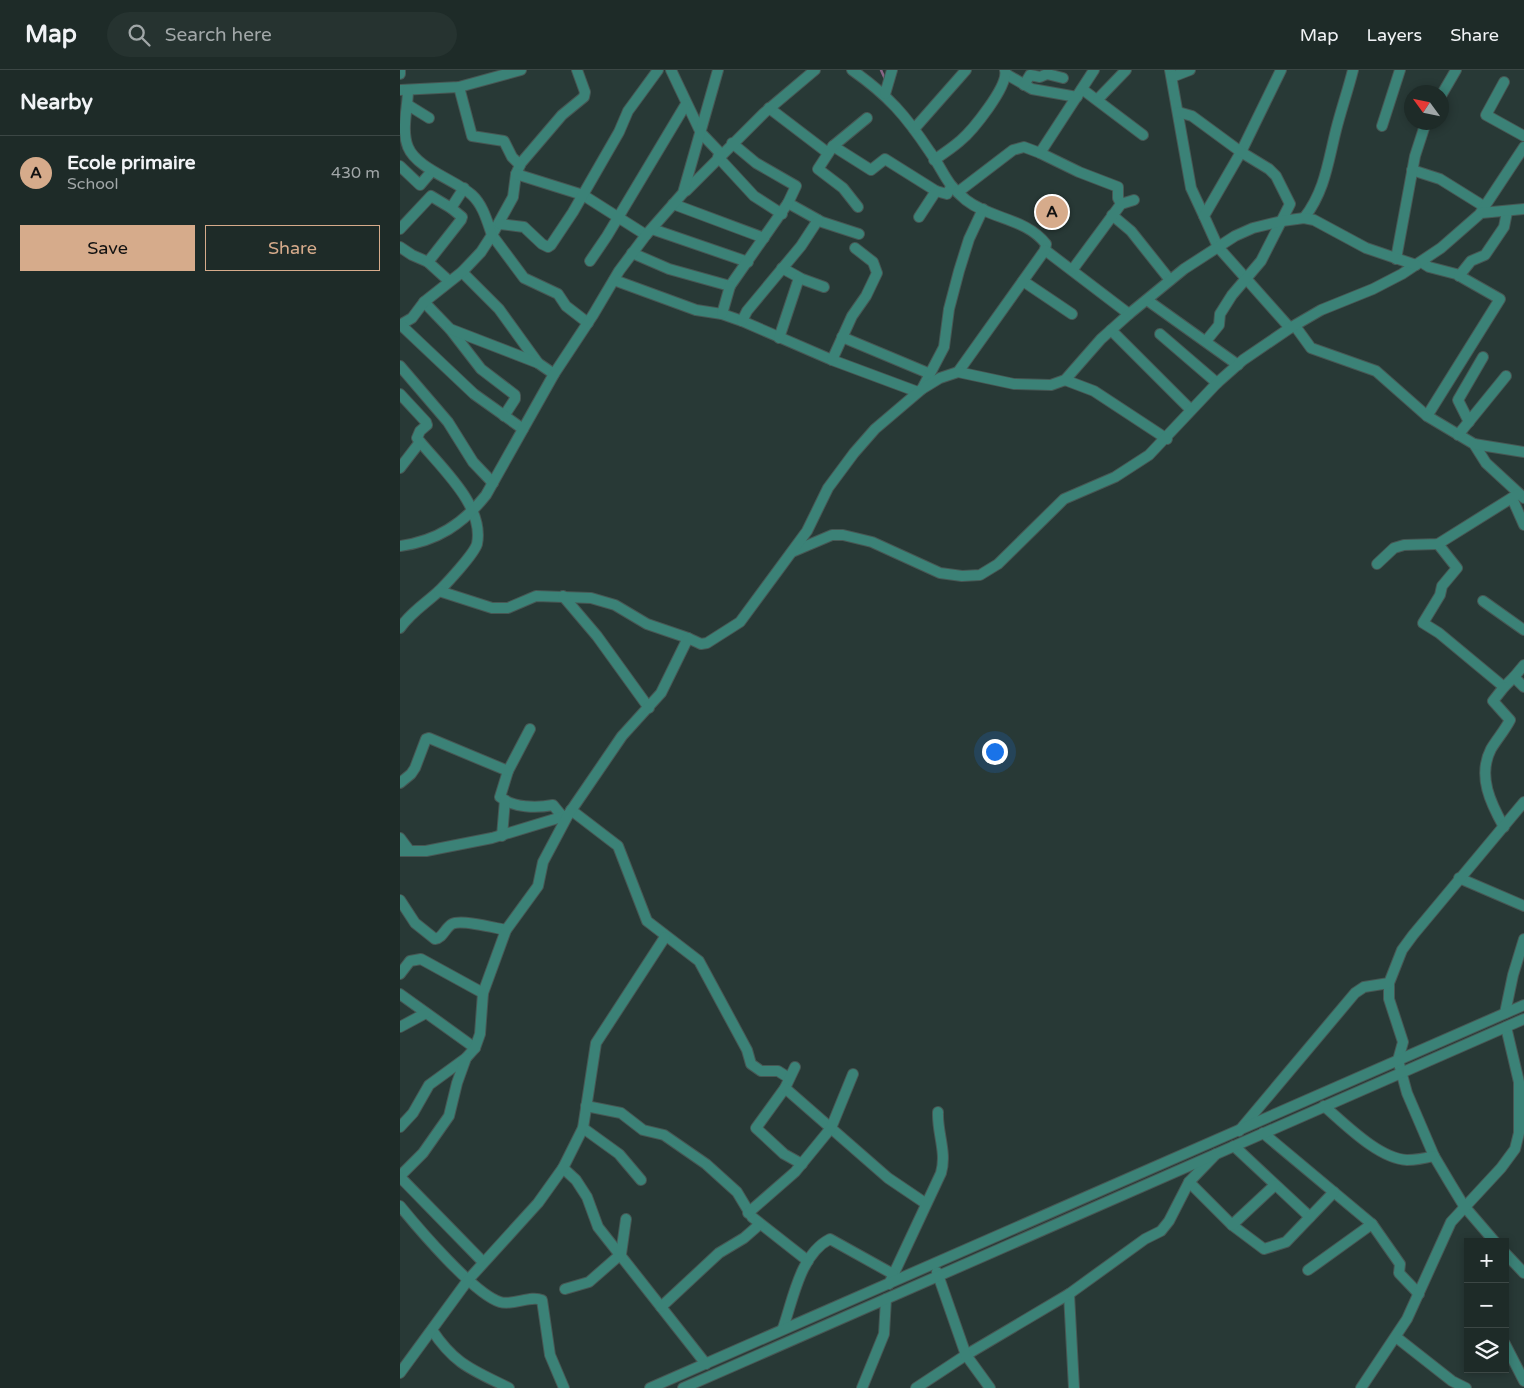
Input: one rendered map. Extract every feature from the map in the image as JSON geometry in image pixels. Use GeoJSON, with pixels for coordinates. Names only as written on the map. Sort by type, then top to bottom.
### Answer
{"type":"FeatureCollection","features":[{"type":"Feature","properties":{"kind":"street"},"geometry":{"type":"LineString","coordinates":[[520,70],[498,73],[459,87],[402,88],[408,105],[406,137],[408,146],[432,171],[464,188],[477,201],[492,235],[524,278],[558,294],[566,306],[588,323]]}},
{"type":"Feature","properties":{"kind":"street"},"geometry":{"type":"LineString","coordinates":[[523,429],[474,394],[448,372],[400,325],[412,318],[424,302],[462,272],[482,252],[500,224],[513,197],[518,170],[562,115],[584,97],[585,92],[577,70]]}},
{"type":"Feature","properties":{"kind":"street"},"geometry":{"type":"LineString","coordinates":[[500,224],[524,227],[542,244],[548,247],[566,225],[620,132],[628,111],[658,70]]}},
{"type":"Feature","properties":{"kind":"street"},"geometry":{"type":"LineString","coordinates":[[671,70],[701,133],[754,196],[782,214]]}},
{"type":"Feature","properties":{"kind":"street"},"geometry":{"type":"LineString","coordinates":[[683,193],[718,70]]}},
{"type":"Feature","properties":{"kind":"street"},"geometry":{"type":"LineString","coordinates":[[400,546],[420,543],[439,536],[474,510],[493,483],[554,374],[632,253],[683,193],[732,143],[769,108],[815,70]]}},
{"type":"Feature","properties":{"kind":"street"},"geometry":{"type":"LineString","coordinates":[[852,70],[885,94],[914,129],[955,189],[971,203],[1019,224],[1046,244],[1046,250],[958,372]]}},
{"type":"Feature","properties":{"kind":"street"},"geometry":{"type":"LineString","coordinates":[[885,94],[892,70]]}},
{"type":"Feature","properties":{"kind":"street"},"geometry":{"type":"LineString","coordinates":[[914,129],[966,70]]}},
{"type":"Feature","properties":{"kind":"street"},"geometry":{"type":"LineString","coordinates":[[1040,153],[1094,70]]}},
{"type":"Feature","properties":{"kind":"street"},"geometry":{"type":"LineString","coordinates":[[1098,99],[1126,70]]}},
{"type":"Feature","properties":{"kind":"street"},"geometry":{"type":"LineString","coordinates":[[1190,70],[1171,74],[1192,188],[1218,247],[1311,348],[1376,371],[1427,416],[1474,444],[1524,452]]}},
{"type":"Feature","properties":{"kind":"street"},"geometry":{"type":"LineString","coordinates":[[1204,216],[1240,152],[1280,70]]}},
{"type":"Feature","properties":{"kind":"street"},"geometry":{"type":"LineString","coordinates":[[1304,218],[1315,204],[1328,171],[1336,128],[1353,70]]}},
{"type":"Feature","properties":{"kind":"street"},"geometry":{"type":"LineString","coordinates":[[1382,126],[1400,70]]}},
{"type":"Feature","properties":{"kind":"street"},"geometry":{"type":"LineString","coordinates":[[1447,85],[1456,70]]}},
{"type":"Feature","properties":{"kind":"street"},"geometry":{"type":"LineString","coordinates":[[934,160],[970,131],[996,95],[1006,72],[1024,85],[1079,93],[1098,99],[1107,109],[1143,135]]}},
{"type":"Feature","properties":{"kind":"street"},"geometry":{"type":"LineString","coordinates":[[1024,85],[1030,75],[1040,78],[1047,74],[1063,78]]}},
{"type":"Feature","properties":{"kind":"street"},"geometry":{"type":"LineString","coordinates":[[1504,82],[1486,115],[1524,136]]}},
{"type":"Feature","properties":{"kind":"street"},"geometry":{"type":"LineString","coordinates":[[459,87],[472,136],[504,141],[518,170],[583,195],[649,232],[748,262]]}},
{"type":"Feature","properties":{"kind":"street"},"geometry":{"type":"LineString","coordinates":[[590,261],[686,104]]}},
{"type":"Feature","properties":{"kind":"street"},"geometry":{"type":"LineString","coordinates":[[408,105],[429,118]]}},
{"type":"Feature","properties":{"kind":"street"},"geometry":{"type":"LineString","coordinates":[[769,108],[830,150],[871,170],[885,159],[936,191],[947,194],[1017,148],[1024,147],[1118,187],[1118,198],[1121,204]]}},
{"type":"Feature","properties":{"kind":"street"},"geometry":{"type":"LineString","coordinates":[[1178,112],[1192,116],[1240,152],[1269,169],[1276,176],[1290,204],[1261,260],[1246,277],[1220,314],[1219,325],[1206,341]]}},
{"type":"Feature","properties":{"kind":"street"},"geometry":{"type":"LineString","coordinates":[[858,206],[843,188],[818,171],[830,150],[867,118]]}},
{"type":"Feature","properties":{"kind":"street"},"geometry":{"type":"LineString","coordinates":[[1396,259],[1412,170],[1424,130]]}},
{"type":"Feature","properties":{"kind":"street"},"geometry":{"type":"LineString","coordinates":[[722,314],[730,286],[782,214],[796,186],[756,163],[732,143]]}},
{"type":"Feature","properties":{"kind":"street"},"geometry":{"type":"LineString","coordinates":[[789,554],[832,535],[843,535],[872,542],[940,573],[962,576],[980,574],[1003,559],[1064,499],[1126,471],[1149,455],[1217,383],[1238,365],[1292,327],[1322,310],[1373,289],[1419,264],[1460,233],[1483,210],[1524,147]]}},
{"type":"Feature","properties":{"kind":"street"},"geometry":{"type":"LineString","coordinates":[[400,166],[420,184],[432,171]]}},
{"type":"Feature","properties":{"kind":"street"},"geometry":{"type":"LineString","coordinates":[[1412,170],[1440,180],[1483,210],[1507,212],[1524,209]]}},
{"type":"Feature","properties":{"kind":"street"},"geometry":{"type":"LineString","coordinates":[[451,208],[464,188]]}},
{"type":"Feature","properties":{"kind":"street"},"geometry":{"type":"LineString","coordinates":[[919,217],[936,191]]}},
{"type":"Feature","properties":{"kind":"street"},"geometry":{"type":"LineString","coordinates":[[400,229],[431,196],[462,217],[428,262]]}},
{"type":"Feature","properties":{"kind":"street"},"geometry":{"type":"LineString","coordinates":[[1073,269],[1121,204],[1134,200]]}},
{"type":"Feature","properties":{"kind":"street"},"geometry":{"type":"LineString","coordinates":[[788,203],[818,220],[859,234]]}},
{"type":"Feature","properties":{"kind":"street"},"geometry":{"type":"LineString","coordinates":[[673,204],[764,238]]}},
{"type":"Feature","properties":{"kind":"street"},"geometry":{"type":"LineString","coordinates":[[920,390],[944,347],[959,271],[969,239],[983,209]]}},
{"type":"Feature","properties":{"kind":"street"},"geometry":{"type":"LineString","coordinates":[[1459,276],[1470,261],[1484,255],[1504,227],[1507,212]]}},
{"type":"Feature","properties":{"kind":"street"},"geometry":{"type":"LineString","coordinates":[[1112,215],[1131,230],[1170,280]]}},
{"type":"Feature","properties":{"kind":"street"},"geometry":{"type":"LineString","coordinates":[[439,591],[492,608],[501,609],[536,596],[563,596],[606,601],[647,624],[701,644],[707,643],[740,622],[813,522],[832,481],[875,429],[920,390],[940,378],[958,372],[1014,384],[1051,385],[1065,380],[1111,330],[1170,280],[1235,236],[1253,228],[1282,221],[1304,218],[1314,220],[1366,248],[1396,259],[1459,276],[1499,298],[1500,301],[1427,416]]}},
{"type":"Feature","properties":{"kind":"street"},"geometry":{"type":"LineString","coordinates":[[742,321],[750,308],[801,246],[818,220]]}},
{"type":"Feature","properties":{"kind":"street"},"geometry":{"type":"LineString","coordinates":[[400,247],[428,262],[449,281]]}},
{"type":"Feature","properties":{"kind":"street"},"geometry":{"type":"LineString","coordinates":[[832,360],[842,337],[877,274],[873,262],[855,248]]}},
{"type":"Feature","properties":{"kind":"street"},"geometry":{"type":"LineString","coordinates":[[1046,250],[1129,314]]}},
{"type":"Feature","properties":{"kind":"street"},"geometry":{"type":"LineString","coordinates":[[632,253],[669,269],[730,286]]}},
{"type":"Feature","properties":{"kind":"street"},"geometry":{"type":"LineString","coordinates":[[782,268],[799,278],[824,287]]}},
{"type":"Feature","properties":{"kind":"street"},"geometry":{"type":"LineString","coordinates":[[462,272],[499,309],[538,363]]}},
{"type":"Feature","properties":{"kind":"street"},"geometry":{"type":"LineString","coordinates":[[779,338],[799,278]]}},
{"type":"Feature","properties":{"kind":"street"},"geometry":{"type":"LineString","coordinates":[[614,280],[696,310],[722,314],[742,321],[832,360],[920,390]]}},
{"type":"Feature","properties":{"kind":"street"},"geometry":{"type":"LineString","coordinates":[[1023,281],[1072,314]]}},
{"type":"Feature","properties":{"kind":"street"},"geometry":{"type":"LineString","coordinates":[[1148,300],[1238,365]]}},
{"type":"Feature","properties":{"kind":"street"},"geometry":{"type":"LineString","coordinates":[[424,302],[450,329],[481,369],[515,395],[515,399],[504,416]]}},
{"type":"Feature","properties":{"kind":"street"},"geometry":{"type":"LineString","coordinates":[[450,329],[538,363],[554,374]]}},
{"type":"Feature","properties":{"kind":"street"},"geometry":{"type":"LineString","coordinates":[[1111,330],[1191,410]]}},
{"type":"Feature","properties":{"kind":"street"},"geometry":{"type":"LineString","coordinates":[[1160,334],[1217,383]]}},
{"type":"Feature","properties":{"kind":"street"},"geometry":{"type":"LineString","coordinates":[[842,337],[928,373]]}},
{"type":"Feature","properties":{"kind":"street"},"geometry":{"type":"LineString","coordinates":[[1469,422],[1458,400],[1484,357]]}},
{"type":"Feature","properties":{"kind":"street"},"geometry":{"type":"LineString","coordinates":[[400,366],[448,422],[474,462],[493,483]]}},
{"type":"Feature","properties":{"kind":"street"},"geometry":{"type":"LineString","coordinates":[[1458,435],[1506,376]]}},
{"type":"Feature","properties":{"kind":"street"},"geometry":{"type":"LineString","coordinates":[[1065,380],[1094,390],[1167,438]]}},
{"type":"Feature","properties":{"kind":"street"},"geometry":{"type":"LineString","coordinates":[[400,394],[426,422],[427,425],[417,434],[420,442],[474,510],[477,535],[474,550],[439,591],[404,613],[400,628]]}},
{"type":"Feature","properties":{"kind":"street"},"geometry":{"type":"LineString","coordinates":[[400,468],[420,442]]}},
{"type":"Feature","properties":{"kind":"street"},"geometry":{"type":"LineString","coordinates":[[1474,444],[1481,458],[1518,497],[1524,525]]}},
{"type":"Feature","properties":{"kind":"street"},"geometry":{"type":"LineString","coordinates":[[1377,564],[1394,548],[1404,545],[1438,544],[1518,497]]}},
{"type":"Feature","properties":{"kind":"street"},"geometry":{"type":"LineString","coordinates":[[1438,544],[1457,568],[1442,586],[1440,595],[1423,623],[1504,687]]}},
{"type":"Feature","properties":{"kind":"street"},"geometry":{"type":"LineString","coordinates":[[563,596],[602,643],[649,708]]}},
{"type":"Feature","properties":{"kind":"street"},"geometry":{"type":"LineString","coordinates":[[1484,600],[1524,630]]}},
{"type":"Feature","properties":{"kind":"street"},"geometry":{"type":"LineString","coordinates":[[400,1127],[414,1113],[429,1085],[466,1058],[475,1048],[480,1034],[483,993],[506,930],[538,886],[543,862],[567,814],[622,736],[649,708],[669,679],[688,638]]}},
{"type":"Feature","properties":{"kind":"street"},"geometry":{"type":"LineString","coordinates":[[1504,827],[1487,793],[1486,782],[1489,755],[1510,720],[1494,703],[1504,687],[1524,665]]}},
{"type":"Feature","properties":{"kind":"street"},"geometry":{"type":"LineString","coordinates":[[1514,677],[1524,687]]}},
{"type":"Feature","properties":{"kind":"street"},"geometry":{"type":"LineString","coordinates":[[530,729],[508,771],[500,795],[505,800],[537,808],[553,805],[618,846],[646,921],[699,961],[747,1050],[751,1064],[761,1071],[778,1071],[787,1083],[831,1128],[888,1178],[925,1203]]}},
{"type":"Feature","properties":{"kind":"street"},"geometry":{"type":"LineString","coordinates":[[400,782],[411,774],[426,739],[430,738],[508,771]]}},
{"type":"Feature","properties":{"kind":"street"},"geometry":{"type":"LineString","coordinates":[[502,836],[505,800]]}},
{"type":"Feature","properties":{"kind":"street"},"geometry":{"type":"LineString","coordinates":[[1491,1238],[1464,1206],[1434,1156],[1407,1093],[1398,1060],[1403,1042],[1389,999],[1389,983],[1402,950],[1459,878],[1524,802]]}},
{"type":"Feature","properties":{"kind":"street"},"geometry":{"type":"LineString","coordinates":[[400,838],[404,851],[426,850],[502,836],[567,814]]}},
{"type":"Feature","properties":{"kind":"street"},"geometry":{"type":"LineString","coordinates":[[1459,878],[1524,906]]}},
{"type":"Feature","properties":{"kind":"street"},"geometry":{"type":"LineString","coordinates":[[400,900],[417,926],[435,939],[440,937],[449,926],[458,922],[506,930]]}},
{"type":"Feature","properties":{"kind":"street"},"geometry":{"type":"LineString","coordinates":[[400,1373],[468,1280],[538,1203],[563,1168],[583,1128],[596,1043],[665,937]]}},
{"type":"Feature","properties":{"kind":"street"},"geometry":{"type":"LineString","coordinates":[[1506,1013],[1513,974],[1524,939]]}},
{"type":"Feature","properties":{"kind":"street"},"geometry":{"type":"LineString","coordinates":[[400,974],[410,962],[421,959],[483,993]]}},
{"type":"Feature","properties":{"kind":"street"},"geometry":{"type":"LineString","coordinates":[[1238,1132],[1355,993],[1364,987],[1389,983]]}},
{"type":"Feature","properties":{"kind":"street"},"geometry":{"type":"LineString","coordinates":[[400,994],[475,1048]]}},
{"type":"Feature","properties":{"kind":"street"},"geometry":{"type":"LineString","coordinates":[[650,1388],[891,1279],[934,1264],[1524,1005]]}},
{"type":"Feature","properties":{"kind":"street"},"geometry":{"type":"LineString","coordinates":[[401,1025],[426,1013]]}},
{"type":"Feature","properties":{"kind":"street"},"geometry":{"type":"LineString","coordinates":[[683,1388],[886,1299],[939,1278],[1524,1019]]}},
{"type":"Feature","properties":{"kind":"street"},"geometry":{"type":"LineString","coordinates":[[1361,1388],[1396,1337],[1419,1294],[1451,1222],[1512,1155],[1519,1134],[1522,1082],[1506,1026]]}},
{"type":"Feature","properties":{"kind":"street"},"geometry":{"type":"LineString","coordinates":[[466,1058],[457,1083],[449,1116],[423,1153],[400,1177],[483,1262]]}},
{"type":"Feature","properties":{"kind":"street"},"geometry":{"type":"LineString","coordinates":[[795,1067],[787,1083],[757,1124],[756,1130],[784,1154],[802,1164]]}},
{"type":"Feature","properties":{"kind":"street"},"geometry":{"type":"LineString","coordinates":[[748,1213],[788,1180],[831,1128],[853,1074]]}},
{"type":"Feature","properties":{"kind":"street"},"geometry":{"type":"LineString","coordinates":[[586,1106],[616,1110],[644,1130],[659,1133],[669,1138],[711,1167],[737,1192],[748,1213],[808,1261]]}},
{"type":"Feature","properties":{"kind":"street"},"geometry":{"type":"LineString","coordinates":[[1324,1106],[1370,1144],[1395,1158],[1407,1160],[1434,1156]]}},
{"type":"Feature","properties":{"kind":"street"},"geometry":{"type":"LineString","coordinates":[[891,1279],[943,1165],[944,1156],[938,1132],[938,1112]]}},
{"type":"Feature","properties":{"kind":"street"},"geometry":{"type":"LineString","coordinates":[[583,1128],[619,1154],[641,1180]]}},
{"type":"Feature","properties":{"kind":"street"},"geometry":{"type":"LineString","coordinates":[[1263,1133],[1372,1224],[1400,1264],[1399,1273],[1419,1294]]}},
{"type":"Feature","properties":{"kind":"street"},"geometry":{"type":"LineString","coordinates":[[1234,1146],[1310,1217]]}},
{"type":"Feature","properties":{"kind":"street"},"geometry":{"type":"LineString","coordinates":[[916,1388],[966,1355],[1069,1294],[1145,1239],[1161,1230],[1169,1221],[1189,1182],[1217,1154]]}},
{"type":"Feature","properties":{"kind":"street"},"geometry":{"type":"LineString","coordinates":[[1512,1155],[1524,1156]]}},
{"type":"Feature","properties":{"kind":"street"},"geometry":{"type":"LineString","coordinates":[[563,1168],[580,1186],[587,1197],[598,1227],[706,1364]]}},
{"type":"Feature","properties":{"kind":"street"},"geometry":{"type":"LineString","coordinates":[[1189,1182],[1232,1225],[1264,1249],[1286,1242],[1334,1192]]}},
{"type":"Feature","properties":{"kind":"street"},"geometry":{"type":"LineString","coordinates":[[1232,1225],[1275,1185]]}},
{"type":"Feature","properties":{"kind":"street"},"geometry":{"type":"LineString","coordinates":[[400,1206],[468,1280],[498,1301],[505,1303],[536,1298],[542,1300],[550,1355],[564,1388]]}},
{"type":"Feature","properties":{"kind":"street"},"geometry":{"type":"LineString","coordinates":[[565,1289],[589,1282],[621,1254],[626,1219]]}},
{"type":"Feature","properties":{"kind":"street"},"geometry":{"type":"LineString","coordinates":[[662,1307],[718,1253],[744,1238],[760,1224]]}},
{"type":"Feature","properties":{"kind":"street"},"geometry":{"type":"LineString","coordinates":[[1308,1270],[1372,1224]]}},
{"type":"Feature","properties":{"kind":"street"},"geometry":{"type":"LineString","coordinates":[[783,1328],[808,1261],[824,1242],[830,1239],[891,1279]]}},
{"type":"Feature","properties":{"kind":"street"},"geometry":{"type":"LineString","coordinates":[[1509,1257],[1524,1273]]}},
{"type":"Feature","properties":{"kind":"street"},"geometry":{"type":"LineString","coordinates":[[934,1264],[966,1355],[990,1388]]}},
{"type":"Feature","properties":{"kind":"street"},"geometry":{"type":"LineString","coordinates":[[1069,1294],[1074,1388]]}},
{"type":"Feature","properties":{"kind":"street"},"geometry":{"type":"LineString","coordinates":[[862,1388],[884,1334],[886,1299]]}},
{"type":"Feature","properties":{"kind":"street"},"geometry":{"type":"LineString","coordinates":[[432,1330],[449,1354],[458,1361],[509,1388]]}},
{"type":"Feature","properties":{"kind":"street"},"geometry":{"type":"LineString","coordinates":[[1396,1337],[1452,1381],[1466,1388]]}},
{"type":"Feature","properties":{"kind":"street"},"geometry":{"type":"LineString","coordinates":[[1509,1352],[1524,1380]]}},
{"type":"Feature","properties":{"kind":"waterway"},"geometry":{"type":"LineString","coordinates":[[881,70],[885,79]]}},
{"type":"Feature","properties":{"kind":"place","name":"Ecole primaire"},"geometry":{"type":"Point","coordinates":[1052,212]}}]}
